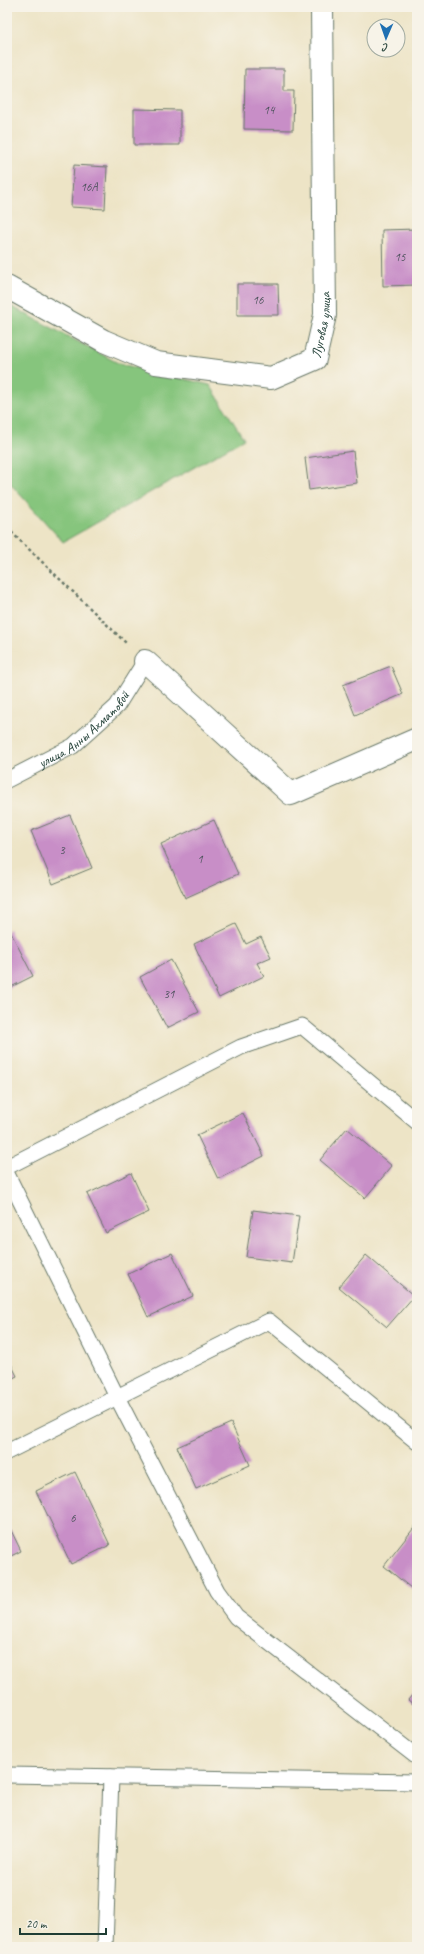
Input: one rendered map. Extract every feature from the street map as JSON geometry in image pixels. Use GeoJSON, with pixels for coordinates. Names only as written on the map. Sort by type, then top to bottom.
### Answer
{"type":"FeatureCollection","features":[{"type":"Feature","properties":{"kind":"street","name":"Луговая улица"},"geometry":{"type":"LineString","coordinates":[[7,287],[104,340],[156,363],[271,378],[315,359],[325,315],[322,7]]}},
{"type":"Feature","properties":{"kind":"street"},"geometry":{"type":"LineString","coordinates":[[145,661],[291,794],[417,739]]}},
{"type":"Feature","properties":{"kind":"lane","name":"улица Анны Ахматовой"},"geometry":{"type":"LineString","coordinates":[[7,780],[73,746],[117,706],[145,661]]}},
{"type":"Feature","properties":{"kind":"lane"},"geometry":{"type":"LineString","coordinates":[[7,1167],[241,1047],[302,1026],[417,1122]]}},
{"type":"Feature","properties":{"kind":"lane"},"geometry":{"type":"LineString","coordinates":[[7,1174],[117,1397],[217,1591],[236,1617],[417,1757]]}},
{"type":"Feature","properties":{"kind":"lane"},"geometry":{"type":"LineString","coordinates":[[7,1452],[269,1321],[417,1442]]}},
{"type":"Feature","properties":{"kind":"lane"},"geometry":{"type":"LineString","coordinates":[[7,1775],[417,1782]]}},
{"type":"Feature","properties":{"kind":"lane"},"geometry":{"type":"LineString","coordinates":[[106,1947],[111,1777]]}},
{"type":"Feature","properties":{"kind":"path"},"geometry":{"type":"LineString","coordinates":[[7,528],[145,661]]}},
{"type":"Feature","properties":{"kind":"green space"},"geometry":{"type":"Polygon","coordinates":[[[7,304],[120,364],[210,385],[244,439],[63,542],[7,480],[7,304]]]}},
{"type":"Feature","properties":{"kind":"building"},"geometry":{"type":"Polygon","coordinates":[[[245,69],[284,69],[284,91],[294,91],[293,130],[244,129],[245,69]]]}},
{"type":"Feature","properties":{"kind":"building"},"geometry":{"type":"Polygon","coordinates":[[[134,109],[180,110],[180,145],[134,145],[134,109]]]}},
{"type":"Feature","properties":{"kind":"building"},"geometry":{"type":"Polygon","coordinates":[[[74,165],[107,167],[105,209],[71,207],[74,165]]]}},
{"type":"Feature","properties":{"kind":"building"},"geometry":{"type":"Polygon","coordinates":[[[417,229],[417,285],[383,286],[382,230],[417,229]]]}},
{"type":"Feature","properties":{"kind":"building"},"geometry":{"type":"Polygon","coordinates":[[[237,284],[278,284],[279,315],[237,315],[237,284]]]}},
{"type":"Feature","properties":{"kind":"building"},"geometry":{"type":"Polygon","coordinates":[[[353,451],[357,483],[309,490],[305,458],[353,451]]]}},
{"type":"Feature","properties":{"kind":"building"},"geometry":{"type":"Polygon","coordinates":[[[391,666],[403,694],[355,715],[343,685],[391,666]]]}},
{"type":"Feature","properties":{"kind":"building"},"geometry":{"type":"Polygon","coordinates":[[[70,815],[92,868],[53,884],[31,831],[70,815]]]}},
{"type":"Feature","properties":{"kind":"building"},"geometry":{"type":"Polygon","coordinates":[[[214,820],[238,874],[185,898],[161,844],[214,820]]]}},
{"type":"Feature","properties":{"kind":"building"},"geometry":{"type":"Polygon","coordinates":[[[236,924],[246,944],[261,937],[271,957],[257,963],[264,976],[219,998],[194,944],[236,924]]]}},
{"type":"Feature","properties":{"kind":"building"},"geometry":{"type":"Polygon","coordinates":[[[9,929],[33,976],[7,989],[7,930],[9,929]]]}},
{"type":"Feature","properties":{"kind":"building"},"geometry":{"type":"Polygon","coordinates":[[[171,960],[199,1012],[167,1028],[140,977],[171,960]]]}},
{"type":"Feature","properties":{"kind":"building"},"geometry":{"type":"Polygon","coordinates":[[[243,1113],[264,1156],[218,1179],[197,1135],[243,1113]]]}},
{"type":"Feature","properties":{"kind":"building"},"geometry":{"type":"Polygon","coordinates":[[[347,1128],[392,1166],[365,1198],[320,1160],[347,1128]]]}},
{"type":"Feature","properties":{"kind":"building"},"geometry":{"type":"Polygon","coordinates":[[[131,1173],[149,1212],[106,1233],[87,1194],[131,1173]]]}},
{"type":"Feature","properties":{"kind":"building"},"geometry":{"type":"Polygon","coordinates":[[[253,1210],[299,1216],[292,1263],[246,1257],[253,1210]]]}},
{"type":"Feature","properties":{"kind":"building"},"geometry":{"type":"Polygon","coordinates":[[[172,1253],[193,1296],[148,1317],[128,1274],[172,1253]]]}},
{"type":"Feature","properties":{"kind":"building"},"geometry":{"type":"Polygon","coordinates":[[[366,1255],[414,1296],[387,1327],[339,1287],[366,1255]]]}},
{"type":"Feature","properties":{"kind":"building"},"geometry":{"type":"Polygon","coordinates":[[[7,1356],[17,1376],[7,1381],[7,1356]]]}},
{"type":"Feature","properties":{"kind":"building"},"geometry":{"type":"Polygon","coordinates":[[[231,1423],[250,1465],[196,1489],[177,1447],[231,1423]]]}},
{"type":"Feature","properties":{"kind":"building"},"geometry":{"type":"Polygon","coordinates":[[[75,1472],[110,1545],[71,1564],[36,1491],[75,1472]]]}},
{"type":"Feature","properties":{"kind":"building"},"geometry":{"type":"Polygon","coordinates":[[[7,1522],[21,1551],[7,1558],[7,1522]]]}},
{"type":"Feature","properties":{"kind":"building"},"geometry":{"type":"Polygon","coordinates":[[[417,1524],[417,1593],[384,1566],[417,1524]]]}},
{"type":"Feature","properties":{"kind":"building"},"geometry":{"type":"Polygon","coordinates":[[[417,1689],[417,1707],[408,1700],[417,1689]]]}}]}
